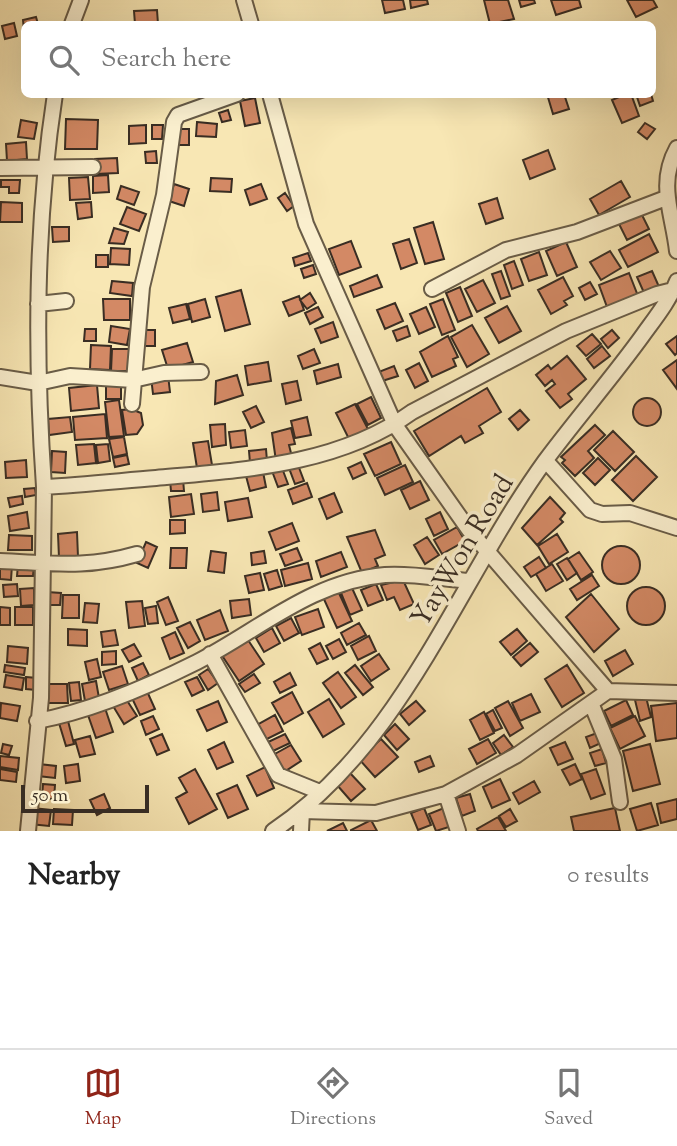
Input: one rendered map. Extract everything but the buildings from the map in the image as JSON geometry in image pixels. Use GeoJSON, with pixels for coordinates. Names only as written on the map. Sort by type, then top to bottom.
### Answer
{"type":"FeatureCollection","features":[{"type":"Feature","properties":{"kind":"street"},"geometry":{"type":"LineString","coordinates":[[73,21],[81,0]]}},
{"type":"Feature","properties":{"kind":"street"},"geometry":{"type":"LineString","coordinates":[[244,0],[250,21]]}},
{"type":"Feature","properties":{"kind":"street"},"geometry":{"type":"LineString","coordinates":[[27,831],[37,721],[43,562],[44,487],[38,383],[38,304],[44,167],[54,98]]}},
{"type":"Feature","properties":{"kind":"street"},"geometry":{"type":"LineString","coordinates":[[132,404],[142,287],[164,194],[174,122],[178,115],[226,98]]}},
{"type":"Feature","properties":{"kind":"street"},"geometry":{"type":"LineString","coordinates":[[271,98],[306,224],[395,425],[487,552],[608,691]]}},
{"type":"Feature","properties":{"kind":"street"},"geometry":{"type":"LineString","coordinates":[[677,148],[666,174],[666,198],[677,251]]}},
{"type":"Feature","properties":{"kind":"street"},"geometry":{"type":"LineString","coordinates":[[0,168],[93,167]]}},
{"type":"Feature","properties":{"kind":"street"},"geometry":{"type":"LineString","coordinates":[[432,289],[506,250],[577,232],[666,198]]}},
{"type":"Feature","properties":{"kind":"street"},"geometry":{"type":"LineString","coordinates":[[44,487],[292,462],[349,446],[395,425],[470,380],[566,331],[675,286]]}},
{"type":"Feature","properties":{"kind":"street","name":"YayWon Road"},"geometry":{"type":"LineString","coordinates":[[273,831],[302,811],[368,741],[420,665],[545,461],[631,351],[675,286]]}},
{"type":"Feature","properties":{"kind":"street"},"geometry":{"type":"LineString","coordinates":[[38,304],[66,301]]}},
{"type":"Feature","properties":{"kind":"street"},"geometry":{"type":"LineString","coordinates":[[0,377],[38,383],[70,376],[133,380],[163,373],[201,372]]}},
{"type":"Feature","properties":{"kind":"street"},"geometry":{"type":"LineString","coordinates":[[545,461],[590,510],[601,514],[630,513],[677,528]]}},
{"type":"Feature","properties":{"kind":"street"},"geometry":{"type":"LineString","coordinates":[[0,561],[43,562],[68,566],[111,561],[137,554]]}},
{"type":"Feature","properties":{"kind":"street"},"geometry":{"type":"LineString","coordinates":[[37,721],[101,704],[210,654],[281,610],[324,590],[384,575],[470,581]]}},
{"type":"Feature","properties":{"kind":"street"},"geometry":{"type":"LineString","coordinates":[[210,654],[278,775],[320,792]]}},
{"type":"Feature","properties":{"kind":"street"},"geometry":{"type":"LineString","coordinates":[[301,831],[302,811],[376,813],[446,794],[517,755],[608,691],[677,693]]}},
{"type":"Feature","properties":{"kind":"street"},"geometry":{"type":"LineString","coordinates":[[591,703],[614,759],[620,802]]}},
{"type":"Feature","properties":{"kind":"street"},"geometry":{"type":"LineString","coordinates":[[446,794],[458,831]]}}]}
